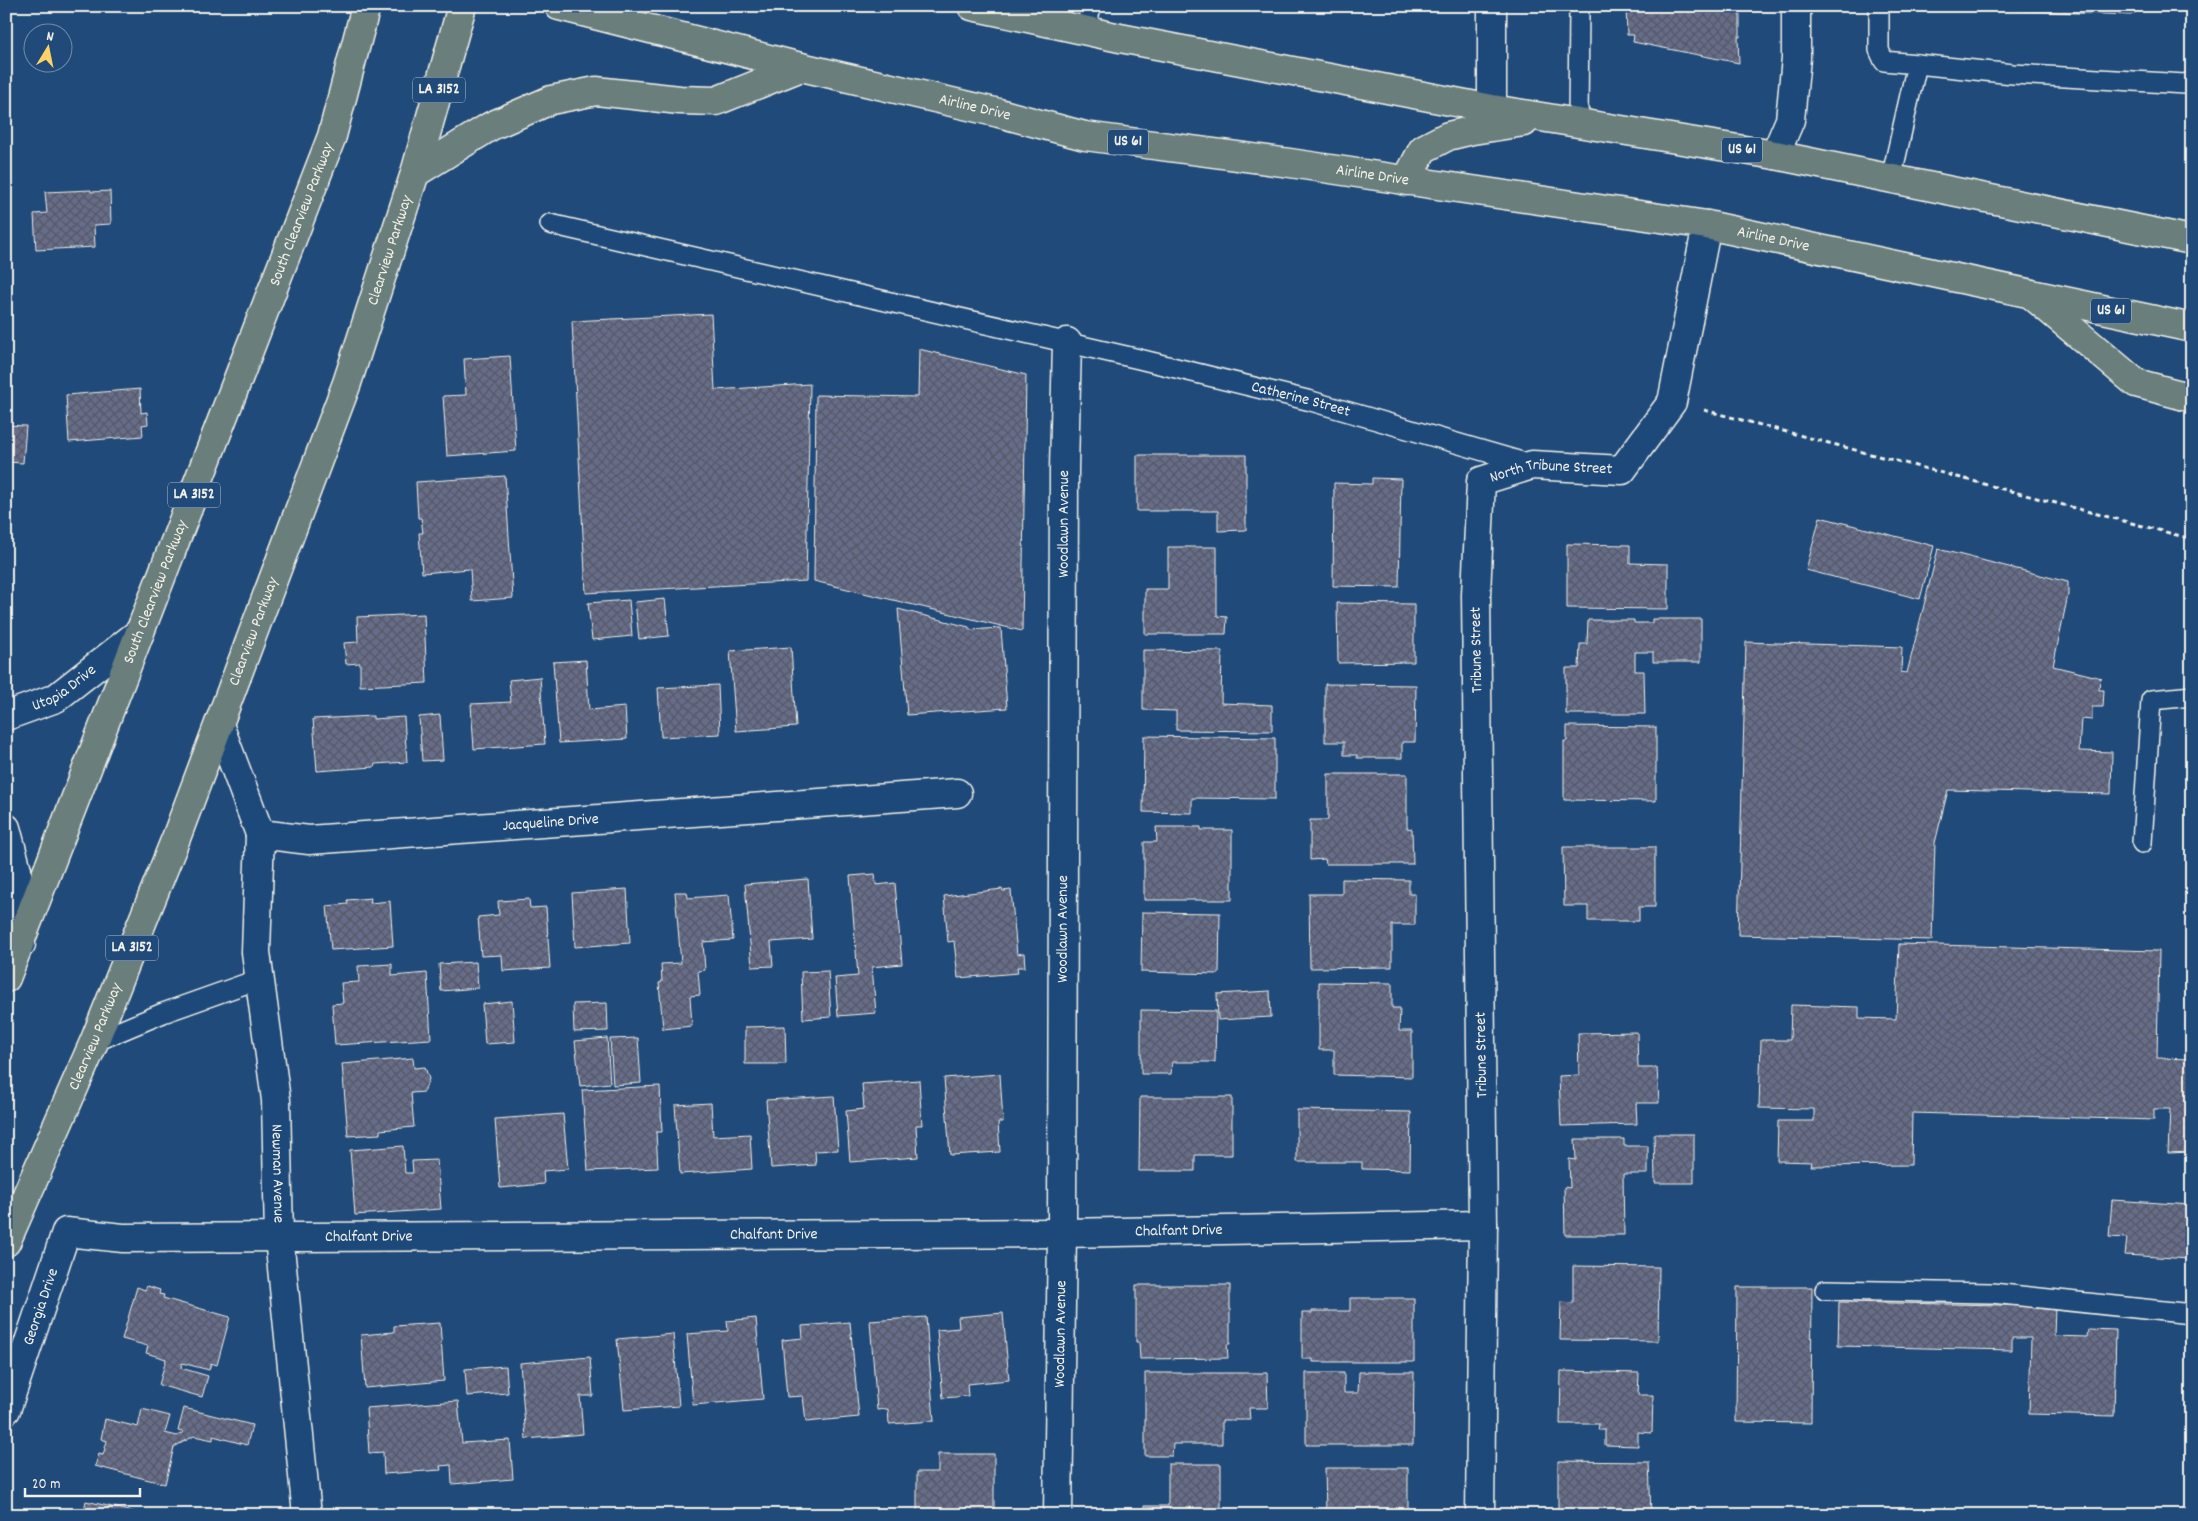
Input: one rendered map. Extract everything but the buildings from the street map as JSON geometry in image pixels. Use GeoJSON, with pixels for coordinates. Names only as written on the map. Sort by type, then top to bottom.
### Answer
{"type":"FeatureCollection","features":[{"type":"Feature","properties":{"kind":"highway","name":"South Clearview Parkway"},"geometry":{"type":"LineString","coordinates":[[6,978],[332,136],[366,6]]}},
{"type":"Feature","properties":{"kind":"highway","name":"Clearview Parkway"},"geometry":{"type":"LineString","coordinates":[[6,1242],[94,1042],[176,838],[347,383],[415,173],[462,6]]}},
{"type":"Feature","properties":{"kind":"highway","name":"Airline Drive"},"geometry":{"type":"LineString","coordinates":[[559,6],[801,67],[999,113],[1084,136],[1280,161],[1707,225],[2192,328]]}},
{"type":"Feature","properties":{"kind":"highway","name":"US 61"},"geometry":{"type":"LineString","coordinates":[[972,6],[1088,18],[1492,109],[1775,155],[2192,240]]}},
{"type":"Feature","properties":{"kind":"highway"},"geometry":{"type":"LineString","coordinates":[[415,173],[491,126],[551,100],[596,91],[680,100],[716,101],[801,67]]}},
{"type":"Feature","properties":{"kind":"highway"},"geometry":{"type":"LineString","coordinates":[[1406,181],[1423,149],[1448,136],[1472,130],[1548,118]]}},
{"type":"Feature","properties":{"kind":"highway"},"geometry":{"type":"LineString","coordinates":[[2030,294],[2136,383],[2192,398]]}},
{"type":"Feature","properties":{"kind":"street"},"geometry":{"type":"LineString","coordinates":[[1492,6],[1492,109]]}},
{"type":"Feature","properties":{"kind":"street"},"geometry":{"type":"LineString","coordinates":[[1775,155],[1790,120],[1796,58],[1796,6]]}},
{"type":"Feature","properties":{"kind":"street","name":"North Tribune Street"},"geometry":{"type":"LineString","coordinates":[[1476,595],[1481,481],[1532,465],[1622,470],[1672,402],[1707,225]]}},
{"type":"Feature","properties":{"kind":"street","name":"Woodlawn Avenue"},"geometry":{"type":"LineString","coordinates":[[1058,1515],[1062,1232],[1064,469],[1067,342]]}},
{"type":"Feature","properties":{"kind":"street","name":"Tribune Street"},"geometry":{"type":"LineString","coordinates":[[1476,595],[1483,1225],[1480,1515]]}},
{"type":"Feature","properties":{"kind":"street","name":"Utopia Drive"},"geometry":{"type":"LineString","coordinates":[[6,716],[56,698],[140,632]]}},
{"type":"Feature","properties":{"kind":"street"},"geometry":{"type":"LineString","coordinates":[[219,725],[260,834]]}},
{"type":"Feature","properties":{"kind":"street","name":"Jacqueline Drive"},"geometry":{"type":"LineString","coordinates":[[260,834],[308,840],[958,793]]}},
{"type":"Feature","properties":{"kind":"street"},"geometry":{"type":"LineString","coordinates":[[6,828],[17,870],[20,944]]}},
{"type":"Feature","properties":{"kind":"street","name":"Newman Avenue"},"geometry":{"type":"LineString","coordinates":[[260,834],[256,952],[276,1100],[279,1238],[307,1515]]}},
{"type":"Feature","properties":{"kind":"street","name":"Chalfant Drive"},"geometry":{"type":"LineString","coordinates":[[66,1232],[123,1238],[279,1238],[1062,1232],[1483,1225]]}},
{"type":"Feature","properties":{"kind":"street","name":"Georgia Drive"},"geometry":{"type":"LineString","coordinates":[[6,1410],[66,1232]]}},
{"type":"Feature","properties":{"kind":"lane"},"geometry":{"type":"LineString","coordinates":[[1578,123],[1579,6]]}},
{"type":"Feature","properties":{"kind":"lane"},"geometry":{"type":"LineString","coordinates":[[1879,6],[1879,50],[1884,61],[2013,74],[2185,84],[2192,81]]}},
{"type":"Feature","properties":{"kind":"lane"},"geometry":{"type":"LineString","coordinates":[[1891,179],[1916,64]]}},
{"type":"Feature","properties":{"kind":"lane","name":"Catherine Street"},"geometry":{"type":"LineString","coordinates":[[550,224],[1067,342],[1311,401],[1532,465]]}},
{"type":"Feature","properties":{"kind":"lane"},"geometry":{"type":"LineString","coordinates":[[2142,843],[2151,700],[2192,696]]}},
{"type":"Feature","properties":{"kind":"lane"},"geometry":{"type":"LineString","coordinates":[[94,1042],[163,1013],[259,979]]}},
{"type":"Feature","properties":{"kind":"lane"},"geometry":{"type":"LineString","coordinates":[[1825,1290],[1992,1293],[2192,1314]]}},
{"type":"Feature","properties":{"kind":"path"},"geometry":{"type":"LineString","coordinates":[[1672,402],[2192,539]]}}]}
